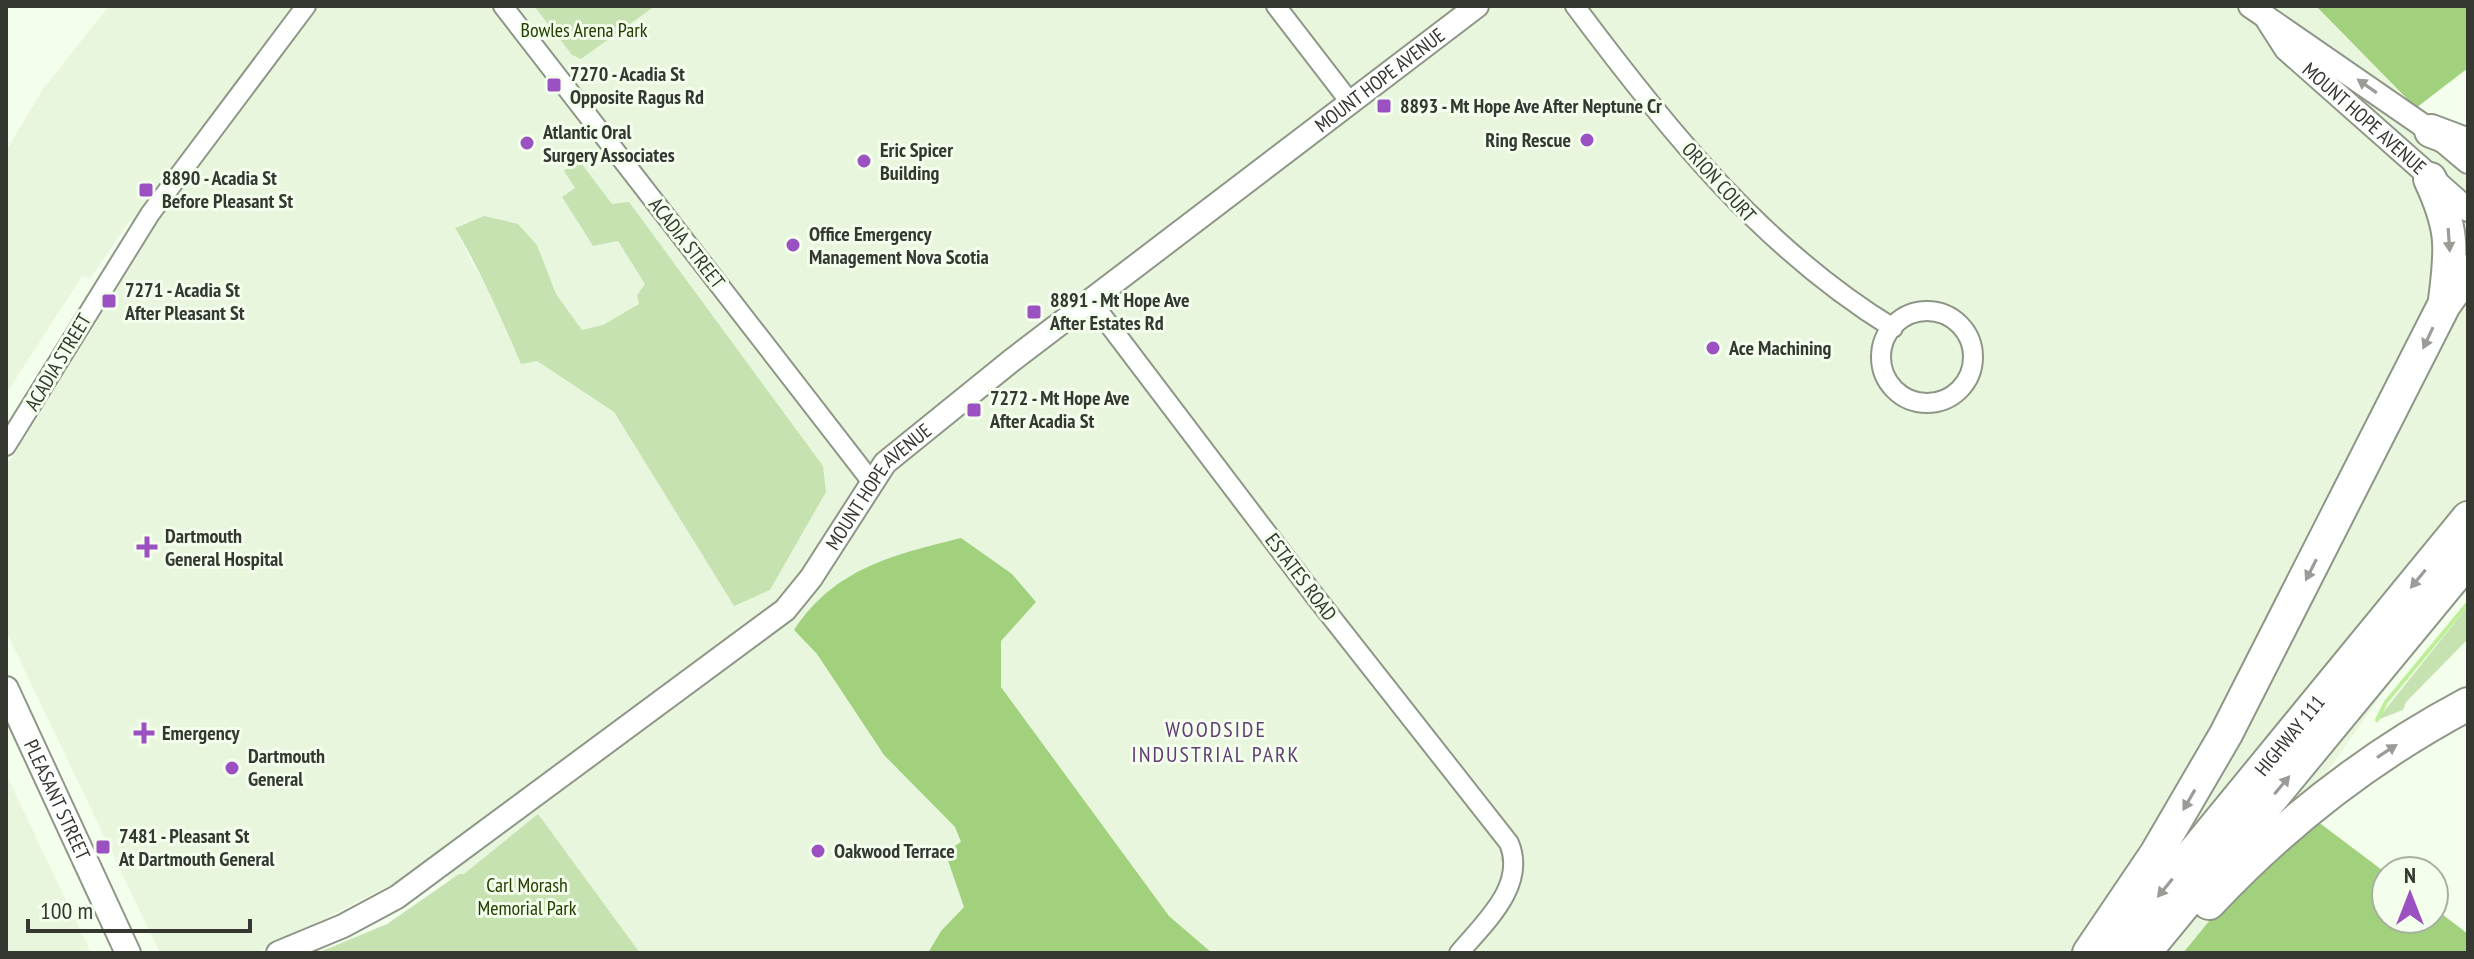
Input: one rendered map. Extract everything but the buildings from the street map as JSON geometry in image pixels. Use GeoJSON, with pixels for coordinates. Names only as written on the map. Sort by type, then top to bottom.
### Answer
{"type":"FeatureCollection","features":[{"type":"Feature","properties":{"kind":"highway"},"geometry":{"type":"LineString","coordinates":[[2431,131],[2468,145]]}},
{"type":"Feature","properties":{"kind":"highway"},"geometry":{"type":"LineString","coordinates":[[2430,179],[2446,214],[2450,236],[2444,305]]}},
{"type":"Feature","properties":{"kind":"highway"},"geometry":{"type":"LineString","coordinates":[[2089,953],[2150,864],[2226,734],[2444,305],[2468,271]]}},
{"type":"Feature","properties":{"kind":"highway","name":"HIGHWAY 111"},"geometry":{"type":"LineString","coordinates":[[2112,953],[2468,518]]}},
{"type":"Feature","properties":{"kind":"highway","name":"HIGHWAY 111"},"geometry":{"type":"LineString","coordinates":[[2144,953],[2468,560]]}},
{"type":"Feature","properties":{"kind":"highway"},"geometry":{"type":"LineString","coordinates":[[2164,953],[2242,870],[2325,795],[2383,753],[2468,704]]}},
{"type":"Feature","properties":{"kind":"main road","name":"PLEASANT STREET"},"geometry":{"type":"LineString","coordinates":[[6,689],[128,953]]}},
{"type":"Feature","properties":{"kind":"street","name":"ACADIA STREET"},"geometry":{"type":"LineString","coordinates":[[6,446],[150,214],[306,6]]}},
{"type":"Feature","properties":{"kind":"street","name":"ACADIA STREET"},"geometry":{"type":"LineString","coordinates":[[503,6],[871,481]]}},
{"type":"Feature","properties":{"kind":"street"},"geometry":{"type":"LineString","coordinates":[[1276,6],[1350,102]]}},
{"type":"Feature","properties":{"kind":"street","name":"MOUNT HOPE AVENUE"},"geometry":{"type":"LineString","coordinates":[[278,953],[343,926],[397,897],[785,610],[811,578],[885,463],[1477,6]]}},
{"type":"Feature","properties":{"kind":"street","name":"ORION COURT"},"geometry":{"type":"LineString","coordinates":[[1575,6],[1660,116],[1761,228],[1846,299],[1893,328]]}},
{"type":"Feature","properties":{"kind":"street","name":"MOUNT HOPE AVENUE"},"geometry":{"type":"LineString","coordinates":[[2250,6],[2431,131],[2468,162]]}},
{"type":"Feature","properties":{"kind":"street","name":"MOUNT HOPE AVENUE"},"geometry":{"type":"LineString","coordinates":[[2268,21],[2286,49],[2468,210]]}},
{"type":"Feature","properties":{"kind":"street","name":"ESTATES ROAD"},"geometry":{"type":"LineString","coordinates":[[1091,301],[1314,595],[1504,835],[1513,851],[1509,888],[1459,953]]}},
{"type":"Feature","properties":{"kind":"street"},"geometry":{"type":"LineString","coordinates":[[1934,311],[1954,319],[1967,334],[1973,349],[1973,365],[1967,381],[1952,396],[1938,402],[1919,403],[1904,398],[1891,387],[1882,370],[1884,339],[1893,328],[1902,318],[1918,312],[1934,311]]}},
{"type":"Feature","properties":{"kind":"shaded area"},"geometry":{"type":"Polygon","coordinates":[[[109,6],[534,6],[572,55],[581,59],[655,6],[2316,6],[2468,163],[2468,572],[2301,809],[2183,953],[1212,953],[1169,916],[1001,687],[1001,641],[794,630],[817,654],[884,755],[955,827],[961,842],[945,852],[964,907],[941,931],[928,953],[640,953],[538,815],[452,884],[439,860],[257,953],[160,953],[6,631],[6,463],[142,249],[130,220],[90,279],[82,276],[6,394],[6,151],[43,89],[109,6]],[[578,159],[576,188],[562,197],[593,246],[618,241],[646,285],[640,304],[603,325],[582,330],[556,294],[537,245],[465,222],[455,228],[473,265],[537,361],[614,412],[734,606],[770,590],[826,492],[578,159]]]}},
{"type":"Feature","properties":{"kind":"shaded area"},"geometry":{"type":"Polygon","coordinates":[[[6,774],[26,816],[91,953],[6,953],[6,774]]]}},
{"type":"Feature","properties":{"kind":"green space","name":"Bowles Arena Park"},"geometry":{"type":"Polygon","coordinates":[[[534,6],[655,6],[581,59],[572,55],[534,6]]]}},
{"type":"Feature","properties":{"kind":"green space"},"geometry":{"type":"Polygon","coordinates":[[[2316,6],[2468,6],[2468,68],[2416,108],[2316,6]]]}},
{"type":"Feature","properties":{"kind":"green space"},"geometry":{"type":"Polygon","coordinates":[[[578,159],[612,204],[629,202],[823,466],[826,492],[770,590],[734,606],[614,412],[537,361],[521,364],[455,228],[484,216],[518,224],[537,245],[556,294],[582,330],[603,325],[639,304],[637,295],[645,284],[618,241],[593,246],[562,197],[575,188],[564,171],[578,159]]]}},
{"type":"Feature","properties":{"kind":"green space"},"geometry":{"type":"Polygon","coordinates":[[[961,538],[1012,574],[1036,602],[1001,641],[1001,687],[1169,916],[1212,953],[928,953],[941,931],[964,907],[945,852],[961,842],[955,827],[884,755],[817,654],[794,630],[810,609],[847,578],[889,558],[961,538]]]}},
{"type":"Feature","properties":{"kind":"green space"},"geometry":{"type":"Polygon","coordinates":[[[2468,606],[2468,639],[2406,702],[2403,710],[2377,720],[2468,606]]]}},
{"type":"Feature","properties":{"kind":"green space"},"geometry":{"type":"Polygon","coordinates":[[[2301,809],[2370,861],[2370,935],[2450,935],[2450,920],[2468,934],[2468,953],[2183,953],[2301,809]]]}},
{"type":"Feature","properties":{"kind":"green space","name":"Carl Morash Memorial Park"},"geometry":{"type":"Polygon","coordinates":[[[538,814],[640,953],[317,953],[387,924],[459,874],[464,874],[538,814]]]}},
{"type":"Feature","properties":{"kind":"waterway"},"geometry":{"type":"LineString","coordinates":[[2377,720],[2386,702],[2468,603]]}},
{"type":"Feature","properties":{"kind":"place","name":"7270 - Acadia St Opposite Ragus Rd"},"geometry":{"type":"Point","coordinates":[554,85]}},
{"type":"Feature","properties":{"kind":"place","name":"8893 - Mt Hope Ave After Neptune Cr"},"geometry":{"type":"Point","coordinates":[1384,106]}},
{"type":"Feature","properties":{"kind":"place","name":"Ring Rescue"},"geometry":{"type":"Point","coordinates":[1587,140]}},
{"type":"Feature","properties":{"kind":"place","name":"Atlantic Oral Surgery Associates"},"geometry":{"type":"Point","coordinates":[527,143]}},
{"type":"Feature","properties":{"kind":"place","name":"Eric Spicer Building"},"geometry":{"type":"Point","coordinates":[864,161]}},
{"type":"Feature","properties":{"kind":"place","name":"8890 - Acadia St Before Pleasant St"},"geometry":{"type":"Point","coordinates":[146,190]}},
{"type":"Feature","properties":{"kind":"place","name":"Office Emergency Management Nova Scotia"},"geometry":{"type":"Point","coordinates":[793,245]}},
{"type":"Feature","properties":{"kind":"place","name":"7271 - Acadia St After Pleasant St"},"geometry":{"type":"Point","coordinates":[109,301]}},
{"type":"Feature","properties":{"kind":"place","name":"8891 - Mt Hope Ave After Estates Rd"},"geometry":{"type":"Point","coordinates":[1034,312]}},
{"type":"Feature","properties":{"kind":"place","name":"Ace Machining"},"geometry":{"type":"Point","coordinates":[1713,348]}},
{"type":"Feature","properties":{"kind":"place","name":"7272 - Mt Hope Ave After Acadia St"},"geometry":{"type":"Point","coordinates":[974,410]}},
{"type":"Feature","properties":{"kind":"place","name":"Dartmouth General Hospital"},"geometry":{"type":"Point","coordinates":[147,547]}},
{"type":"Feature","properties":{"kind":"place","name":"Emergency"},"geometry":{"type":"Point","coordinates":[144,733]}},
{"type":"Feature","properties":{"kind":"place","name":"Dartmouth General"},"geometry":{"type":"Point","coordinates":[232,768]}},
{"type":"Feature","properties":{"kind":"place","name":"7481 - Pleasant St At Dartmouth General"},"geometry":{"type":"Point","coordinates":[103,847]}},
{"type":"Feature","properties":{"kind":"place","name":"Oakwood Terrace"},"geometry":{"type":"Point","coordinates":[818,851]}},
{"type":"Feature","properties":{"kind":"district","name":"WOODSIDE INDUSTRIAL PARK"},"geometry":{"type":"Point","coordinates":[1216,742]}}]}
